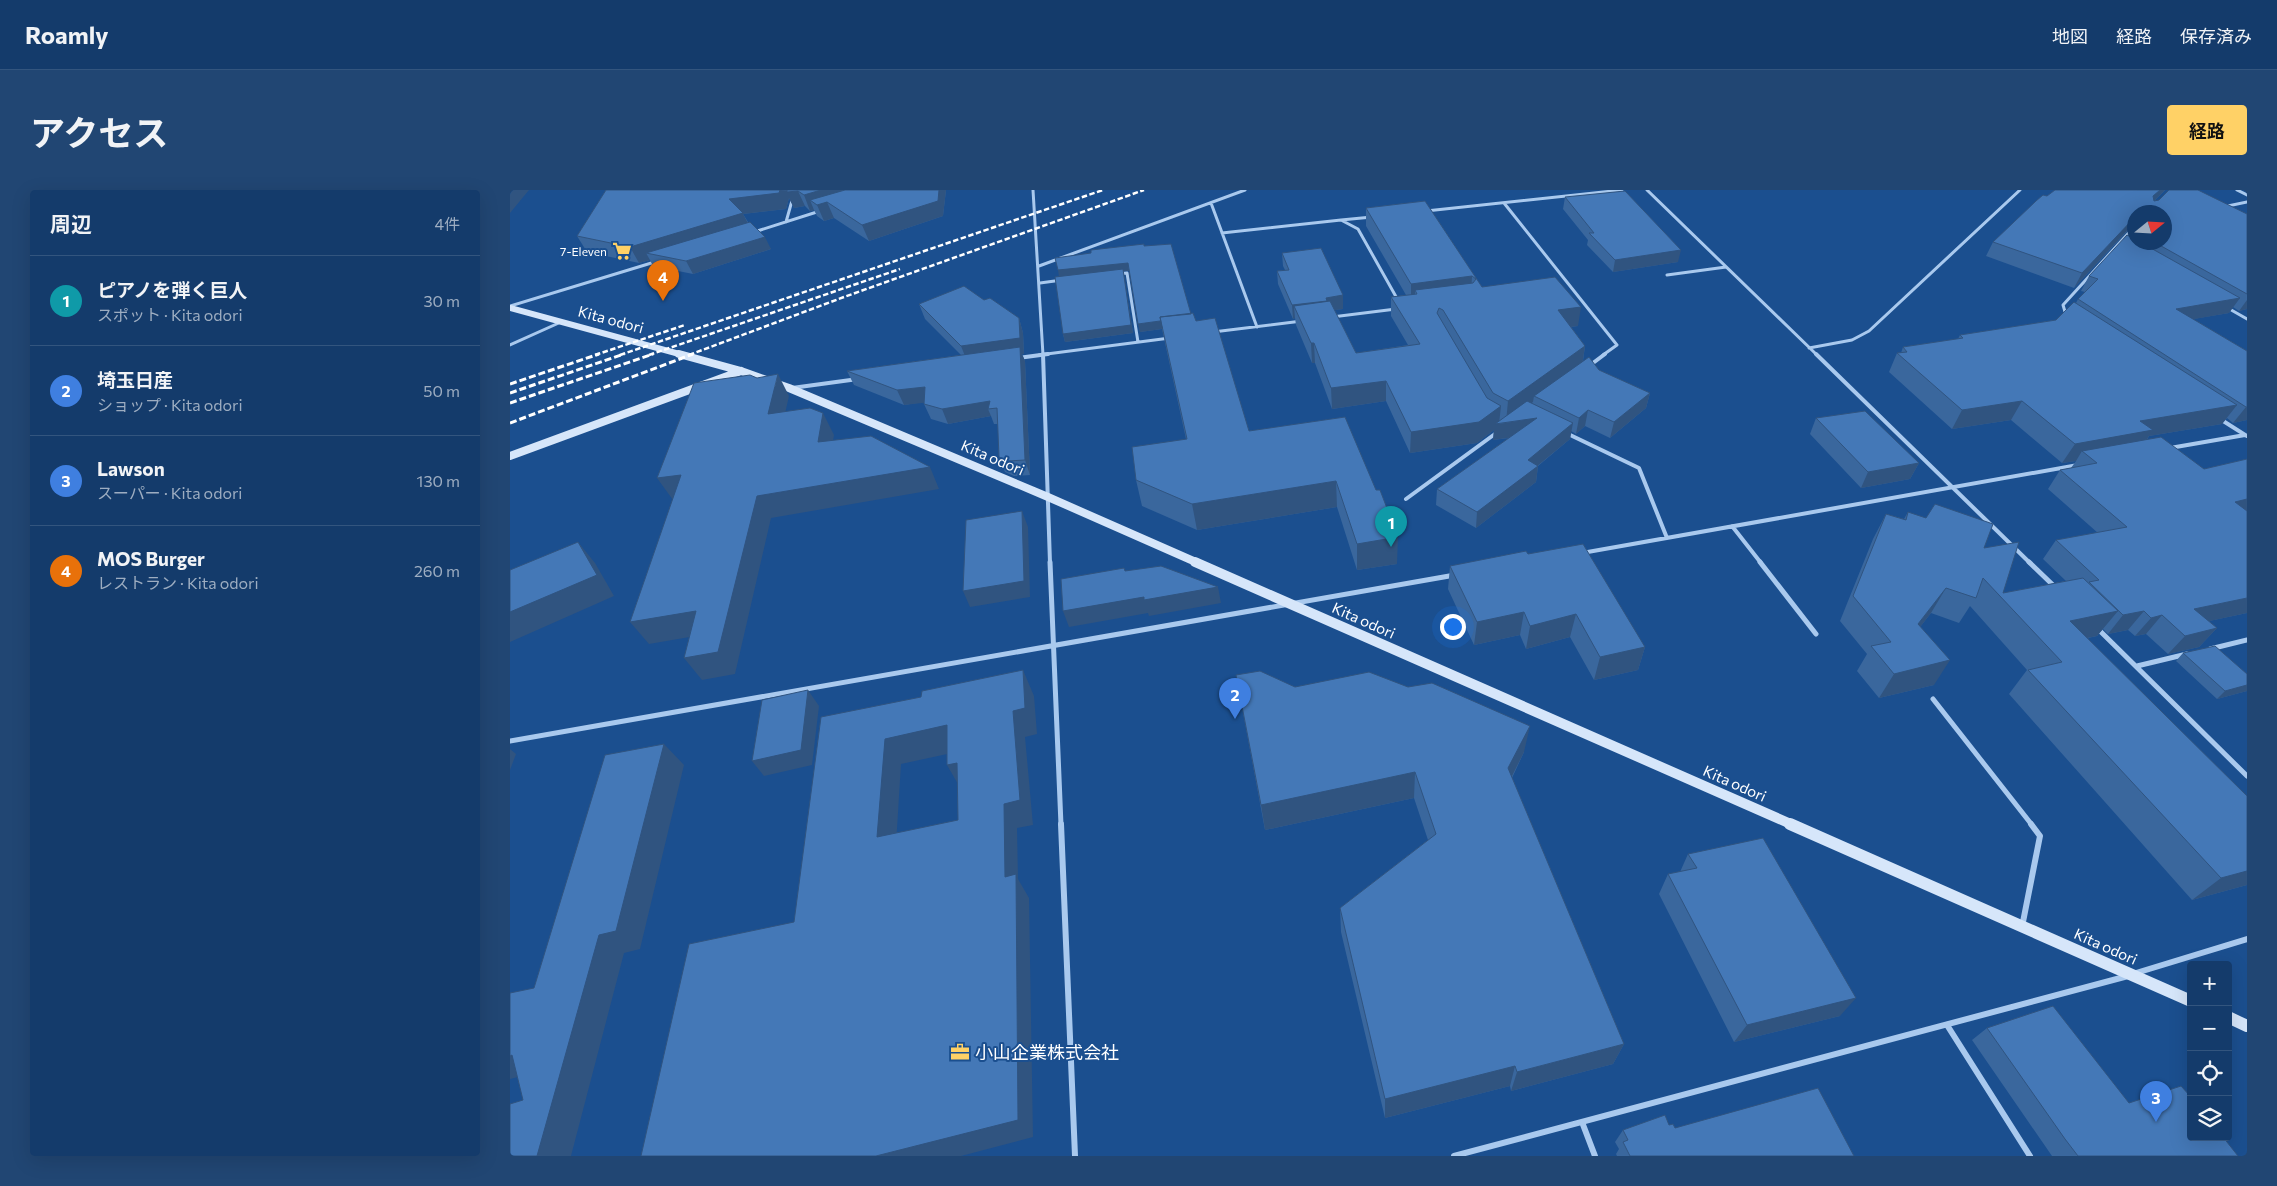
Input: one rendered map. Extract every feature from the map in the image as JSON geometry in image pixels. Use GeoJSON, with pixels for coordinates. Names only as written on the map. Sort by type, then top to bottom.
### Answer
{"type":"FeatureCollection","features":[{"type":"Feature","properties":{"kind":"street"},"geometry":{"type":"LineString","coordinates":[[786,222],[795,190]]}},
{"type":"Feature","properties":{"kind":"street"},"geometry":{"type":"LineString","coordinates":[[1033,190],[1040,283],[1053,646],[1075,1156]]}},
{"type":"Feature","properties":{"kind":"street"},"geometry":{"type":"LineString","coordinates":[[1039,266],[1246,190]]}},
{"type":"Feature","properties":{"kind":"street"},"geometry":{"type":"LineString","coordinates":[[1418,212],[1622,190]]}},
{"type":"Feature","properties":{"kind":"street"},"geometry":{"type":"LineString","coordinates":[[1647,190],[2062,595]]}},
{"type":"Feature","properties":{"kind":"street"},"geometry":{"type":"LineString","coordinates":[[1809,348],[1852,340],[1869,331],[2020,190]]}},
{"type":"Feature","properties":{"kind":"street"},"geometry":{"type":"LineString","coordinates":[[2237,190],[2247,195]]}},
{"type":"Feature","properties":{"kind":"street"},"geometry":{"type":"LineString","coordinates":[[1211,202],[1257,327]]}},
{"type":"Feature","properties":{"kind":"street"},"geometry":{"type":"LineString","coordinates":[[2216,208],[2247,202]]}},
{"type":"Feature","properties":{"kind":"street"},"geometry":{"type":"LineString","coordinates":[[1504,203],[1617,345],[1586,368]]}},
{"type":"Feature","properties":{"kind":"street"},"geometry":{"type":"LineString","coordinates":[[2216,208],[2224,212]]}},
{"type":"Feature","properties":{"kind":"street"},"geometry":{"type":"LineString","coordinates":[[749,233],[824,210]]}},
{"type":"Feature","properties":{"kind":"street"},"geometry":{"type":"LineString","coordinates":[[1222,233],[1379,216]]}},
{"type":"Feature","properties":{"kind":"street"},"geometry":{"type":"LineString","coordinates":[[1325,318],[1402,308],[1358,230],[1340,220]]}},
{"type":"Feature","properties":{"kind":"street"},"geometry":{"type":"LineString","coordinates":[[2067,318],[2063,306],[2127,234]]}},
{"type":"Feature","properties":{"kind":"street"},"geometry":{"type":"LineString","coordinates":[[2117,245],[2125,250]]}},
{"type":"Feature","properties":{"kind":"street"},"geometry":{"type":"LineString","coordinates":[[510,307],[665,259]]}},
{"type":"Feature","properties":{"kind":"street"},"geometry":{"type":"LineString","coordinates":[[1667,275],[1726,267]]}},
{"type":"Feature","properties":{"kind":"street"},"geometry":{"type":"LineString","coordinates":[[1108,275],[1128,273],[1138,342]]}},
{"type":"Feature","properties":{"kind":"street"},"geometry":{"type":"LineString","coordinates":[[1040,283],[1069,279]]}},
{"type":"Feature","properties":{"kind":"street"},"geometry":{"type":"LineString","coordinates":[[2221,304],[2247,319]]}},
{"type":"Feature","properties":{"kind":"street","name":"Kita odori"},"geometry":{"type":"LineString","coordinates":[[510,307],[741,371],[789,388],[1048,497],[2187,999]]}},
{"type":"Feature","properties":{"kind":"street"},"geometry":{"type":"LineString","coordinates":[[1207,333],[1305,320]]}},
{"type":"Feature","properties":{"kind":"street"},"geometry":{"type":"LineString","coordinates":[[510,345],[522,342],[561,322]]}},
{"type":"Feature","properties":{"kind":"street"},"geometry":{"type":"LineString","coordinates":[[1014,359],[1178,337]]}},
{"type":"Feature","properties":{"kind":"street"},"geometry":{"type":"LineString","coordinates":[[510,456],[741,371]]}},
{"type":"Feature","properties":{"kind":"street"},"geometry":{"type":"LineString","coordinates":[[789,388],[867,378]]}},
{"type":"Feature","properties":{"kind":"street"},"geometry":{"type":"LineString","coordinates":[[2213,414],[2246,436]]}},
{"type":"Feature","properties":{"kind":"street"},"geometry":{"type":"LineString","coordinates":[[1406,499],[1506,426]]}},
{"type":"Feature","properties":{"kind":"street"},"geometry":{"type":"LineString","coordinates":[[1560,430],[1639,468],[1667,538]]}},
{"type":"Feature","properties":{"kind":"street"},"geometry":{"type":"LineString","coordinates":[[2167,449],[2246,436]]}},
{"type":"Feature","properties":{"kind":"street"},"geometry":{"type":"LineString","coordinates":[[1580,553],[2088,463]]}},
{"type":"Feature","properties":{"kind":"street"},"geometry":{"type":"LineString","coordinates":[[1732,526],[1816,634]]}},
{"type":"Feature","properties":{"kind":"street"},"geometry":{"type":"LineString","coordinates":[[510,741],[1463,574]]}},
{"type":"Feature","properties":{"kind":"street"},"geometry":{"type":"LineString","coordinates":[[2090,622],[2137,666],[2247,776]]}},
{"type":"Feature","properties":{"kind":"street"},"geometry":{"type":"LineString","coordinates":[[2201,651],[2247,640]]}},
{"type":"Feature","properties":{"kind":"street"},"geometry":{"type":"LineString","coordinates":[[2137,666],[2192,653]]}},
{"type":"Feature","properties":{"kind":"street"},"geometry":{"type":"LineString","coordinates":[[1933,699],[2040,836],[2022,927]]}},
{"type":"Feature","properties":{"kind":"street"},"geometry":{"type":"LineString","coordinates":[[1454,1156],[2131,975],[2247,939]]}},
{"type":"Feature","properties":{"kind":"street"},"geometry":{"type":"LineString","coordinates":[[2232,1019],[2247,1026]]}},
{"type":"Feature","properties":{"kind":"street"},"geometry":{"type":"LineString","coordinates":[[1947,1025],[2030,1156]]}},
{"type":"Feature","properties":{"kind":"street"},"geometry":{"type":"LineString","coordinates":[[1582,1122],[1596,1156]]}},
{"type":"Feature","properties":{"kind":"building"},"geometry":{"type":"Polygon","coordinates":[[[606,190],[780,190],[779,193],[729,199],[743,213],[630,247],[577,236],[606,190]]]}},
{"type":"Feature","properties":{"kind":"building"},"geometry":{"type":"Polygon","coordinates":[[[787,190],[821,190],[804,195],[798,191],[787,192],[787,190]]]}},
{"type":"Feature","properties":{"kind":"building"},"geometry":{"type":"Polygon","coordinates":[[[845,190],[939,190],[938,201],[862,225],[827,202],[817,205],[810,200],[845,190]]]}},
{"type":"Feature","properties":{"kind":"building"},"geometry":{"type":"Polygon","coordinates":[[[2055,190],[2160,190],[2153,196],[2154,201],[2159,200],[2169,190],[2198,190],[2247,214],[2247,294],[2168,250],[2172,250],[2172,205],[2127,205],[2127,225],[2082,273],[1993,242],[2043,195],[2047,196],[2055,190]]]}},
{"type":"Feature","properties":{"kind":"building"},"geometry":{"type":"Polygon","coordinates":[[[1625,191],[1681,250],[1615,260],[1589,233],[1594,233],[1565,197],[1625,191]]]}},
{"type":"Feature","properties":{"kind":"building"},"geometry":{"type":"Polygon","coordinates":[[[1425,201],[1482,287],[1555,277],[1581,307],[1558,310],[1585,346],[1508,401],[1493,393],[1443,310],[1439,308],[1437,313],[1487,398],[1501,406],[1479,422],[1411,432],[1386,381],[1331,388],[1314,343],[1311,343],[1294,306],[1330,301],[1356,353],[1420,344],[1391,297],[1417,294],[1415,290],[1473,283],[1476,279],[1472,276],[1411,284],[1366,208],[1425,201]]]}},
{"type":"Feature","properties":{"kind":"building"},"geometry":{"type":"Polygon","coordinates":[[[750,222],[765,237],[686,261],[646,253],[750,222]]]}},
{"type":"Feature","properties":{"kind":"building"},"geometry":{"type":"Polygon","coordinates":[[[2127,235],[2127,250],[2154,250],[2240,298],[2176,309],[2247,351],[2247,407],[2078,299],[2098,279],[2089,276],[2127,235]]]}},
{"type":"Feature","properties":{"kind":"building"},"geometry":{"type":"Polygon","coordinates":[[[1144,244],[1144,246],[1171,244],[1191,314],[1160,317],[1162,328],[1160,321],[1138,324],[1128,263],[1058,270],[1055,258],[1091,253],[1091,250],[1144,244]]]}},
{"type":"Feature","properties":{"kind":"building"},"geometry":{"type":"Polygon","coordinates":[[[1321,248],[1343,295],[1326,298],[1327,301],[1292,305],[1277,271],[1289,270],[1282,253],[1321,248]]]}},
{"type":"Feature","properties":{"kind":"building"},"geometry":{"type":"Polygon","coordinates":[[[1123,269],[1131,325],[1063,334],[1055,277],[1123,269]]]}},
{"type":"Feature","properties":{"kind":"building"},"geometry":{"type":"Polygon","coordinates":[[[964,286],[984,300],[990,298],[1019,318],[1020,338],[961,346],[919,304],[964,286]]]}},
{"type":"Feature","properties":{"kind":"building"},"geometry":{"type":"Polygon","coordinates":[[[2074,302],[2237,405],[2140,421],[2153,430],[2075,444],[2022,401],[1962,410],[1897,353],[1907,352],[1903,347],[1963,338],[1960,335],[2056,320],[2074,302]]]}},
{"type":"Feature","properties":{"kind":"building"},"geometry":{"type":"Polygon","coordinates":[[[1193,313],[1196,321],[1215,318],[1249,431],[1345,417],[1376,490],[1380,490],[1398,537],[1357,544],[1336,481],[1192,504],[1136,480],[1132,447],[1187,439],[1160,317],[1193,313]]]}},
{"type":"Feature","properties":{"kind":"building"},"geometry":{"type":"Polygon","coordinates":[[[1020,347],[1025,460],[1008,461],[999,457],[997,408],[988,409],[990,401],[942,409],[924,404],[925,387],[897,390],[847,371],[1020,347]]]}},
{"type":"Feature","properties":{"kind":"building"},"geometry":{"type":"Polygon","coordinates":[[[1589,357],[1599,370],[1650,393],[1614,422],[1588,410],[1579,418],[1534,396],[1589,357]]]}},
{"type":"Feature","properties":{"kind":"building"},"geometry":{"type":"Polygon","coordinates":[[[778,374],[768,414],[810,408],[823,413],[818,442],[871,436],[930,467],[757,496],[718,652],[684,658],[696,611],[630,622],[681,475],[657,478],[694,383],[750,375],[757,378],[778,374]]]}},
{"type":"Feature","properties":{"kind":"building"},"geometry":{"type":"Polygon","coordinates":[[[1527,401],[1573,423],[1528,460],[1538,466],[1477,512],[1437,489],[1537,418],[1495,424],[1527,401]]]}},
{"type":"Feature","properties":{"kind":"building"},"geometry":{"type":"Polygon","coordinates":[[[1865,411],[1919,463],[1868,472],[1816,418],[1865,411]]]}},
{"type":"Feature","properties":{"kind":"building"},"geometry":{"type":"Polygon","coordinates":[[[2161,437],[2204,469],[2247,459],[2247,499],[2235,502],[2247,511],[2247,598],[2194,609],[2217,628],[2185,636],[2162,615],[2151,618],[2144,611],[2123,615],[2089,582],[2099,580],[2056,540],[2127,527],[2060,470],[2097,463],[2082,451],[2161,437]]]}},
{"type":"Feature","properties":{"kind":"building"},"geometry":{"type":"Polygon","coordinates":[[[1935,504],[1993,524],[1984,548],[2019,542],[2003,593],[2083,578],[2118,611],[2070,621],[2247,796],[2247,871],[2221,878],[2028,670],[2062,662],[1983,578],[1976,598],[1946,588],[1918,624],[1950,660],[1894,674],[1871,646],[1891,642],[1853,596],[1886,514],[1906,520],[1908,512],[1926,518],[1935,504]]]}},
{"type":"Feature","properties":{"kind":"building"},"geometry":{"type":"Polygon","coordinates":[[[1022,511],[1024,581],[963,591],[966,520],[1022,511]]]}},
{"type":"Feature","properties":{"kind":"building"},"geometry":{"type":"Polygon","coordinates":[[[578,542],[597,575],[510,612],[510,570],[578,542]]]}},
{"type":"Feature","properties":{"kind":"building"},"geometry":{"type":"Polygon","coordinates":[[[1583,544],[1645,647],[1600,657],[1576,614],[1530,626],[1524,612],[1477,622],[1450,566],[1526,551],[1528,554],[1583,544]]]}},
{"type":"Feature","properties":{"kind":"building"},"geometry":{"type":"Polygon","coordinates":[[[1161,566],[1218,587],[1144,600],[1144,597],[1063,611],[1061,579],[1124,568],[1125,571],[1161,566]]]}},
{"type":"Feature","properties":{"kind":"building"},"geometry":{"type":"Polygon","coordinates":[[[2215,646],[2247,674],[2247,685],[2225,691],[2183,653],[2215,646]]]}},
{"type":"Feature","properties":{"kind":"building"},"geometry":{"type":"Polygon","coordinates":[[[1023,670],[1025,708],[1013,711],[1020,800],[1004,804],[1005,877],[1016,874],[1018,1120],[876,1156],[641,1156],[689,944],[794,922],[821,717],[921,697],[922,691],[1023,670]],[[947,725],[885,739],[877,837],[958,820],[957,763],[947,765],[947,725]]]}},
{"type":"Feature","properties":{"kind":"building"},"geometry":{"type":"Polygon","coordinates":[[[1260,671],[1295,687],[1369,672],[1408,687],[1432,683],[1530,726],[1508,768],[1624,1044],[1517,1072],[1515,1066],[1385,1099],[1340,908],[1436,834],[1415,772],[1261,805],[1236,675],[1260,671]]]}},
{"type":"Feature","properties":{"kind":"building"},"geometry":{"type":"Polygon","coordinates":[[[808,690],[801,750],[752,761],[762,700],[808,690]]]}},
{"type":"Feature","properties":{"kind":"building"},"geometry":{"type":"Polygon","coordinates":[[[664,744],[616,931],[599,935],[537,1156],[510,1156],[510,1104],[523,1100],[512,1055],[510,1056],[510,993],[534,988],[605,755],[664,744]]]}},
{"type":"Feature","properties":{"kind":"building"},"geometry":{"type":"Polygon","coordinates":[[[1763,838],[1856,998],[1747,1025],[1668,874],[1697,868],[1688,854],[1763,838]]]}},
{"type":"Feature","properties":{"kind":"building"},"geometry":{"type":"Polygon","coordinates":[[[2053,1006],[2129,1103],[2181,1086],[2187,1093],[2187,1141],[2226,1141],[2238,1156],[2078,1156],[1987,1028],[2053,1006]]]}},
{"type":"Feature","properties":{"kind":"building"},"geometry":{"type":"Polygon","coordinates":[[[1818,1088],[1854,1156],[1630,1156],[1623,1142],[1628,1140],[1623,1130],[1665,1115],[1669,1125],[1673,1124],[1675,1128],[1818,1088]]]}},
{"type":"Feature","properties":{"kind":"railway"},"geometry":{"type":"LineString","coordinates":[[620,355],[1103,190]]}},
{"type":"Feature","properties":{"kind":"railway"},"geometry":{"type":"LineString","coordinates":[[689,355],[844,297],[1144,190]]}},
{"type":"Feature","properties":{"kind":"railway"},"geometry":{"type":"LineString","coordinates":[[649,355],[900,269]]}},
{"type":"Feature","properties":{"kind":"railway"},"geometry":{"type":"LineString","coordinates":[[595,355],[685,325]]}},
{"type":"Feature","properties":{"kind":"railway"},"geometry":{"type":"LineString","coordinates":[[510,384],[599,354]]}},
{"type":"Feature","properties":{"kind":"railway"},"geometry":{"type":"LineString","coordinates":[[510,393],[624,354]]}},
{"type":"Feature","properties":{"kind":"railway"},"geometry":{"type":"LineString","coordinates":[[510,403],[653,354]]}},
{"type":"Feature","properties":{"kind":"railway"},"geometry":{"type":"LineString","coordinates":[[510,423],[693,354]]}},
{"type":"Feature","properties":{"kind":"place","name":"7-Eleven"},"geometry":{"type":"Point","coordinates":[622,251]}},
{"type":"Feature","properties":{"kind":"place","name":"MOS Burger"},"geometry":{"type":"Point","coordinates":[663,301]}},
{"type":"Feature","properties":{"kind":"place","name":"ピアノを弾く巨人"},"geometry":{"type":"Point","coordinates":[1391,547]}},
{"type":"Feature","properties":{"kind":"place","name":"埼玉日産"},"geometry":{"type":"Point","coordinates":[1235,719]}},
{"type":"Feature","properties":{"kind":"place","name":"小山企業株式会社"},"geometry":{"type":"Point","coordinates":[960,1052]}},
{"type":"Feature","properties":{"kind":"place","name":"Lawson"},"geometry":{"type":"Point","coordinates":[2156,1122]}}]}
